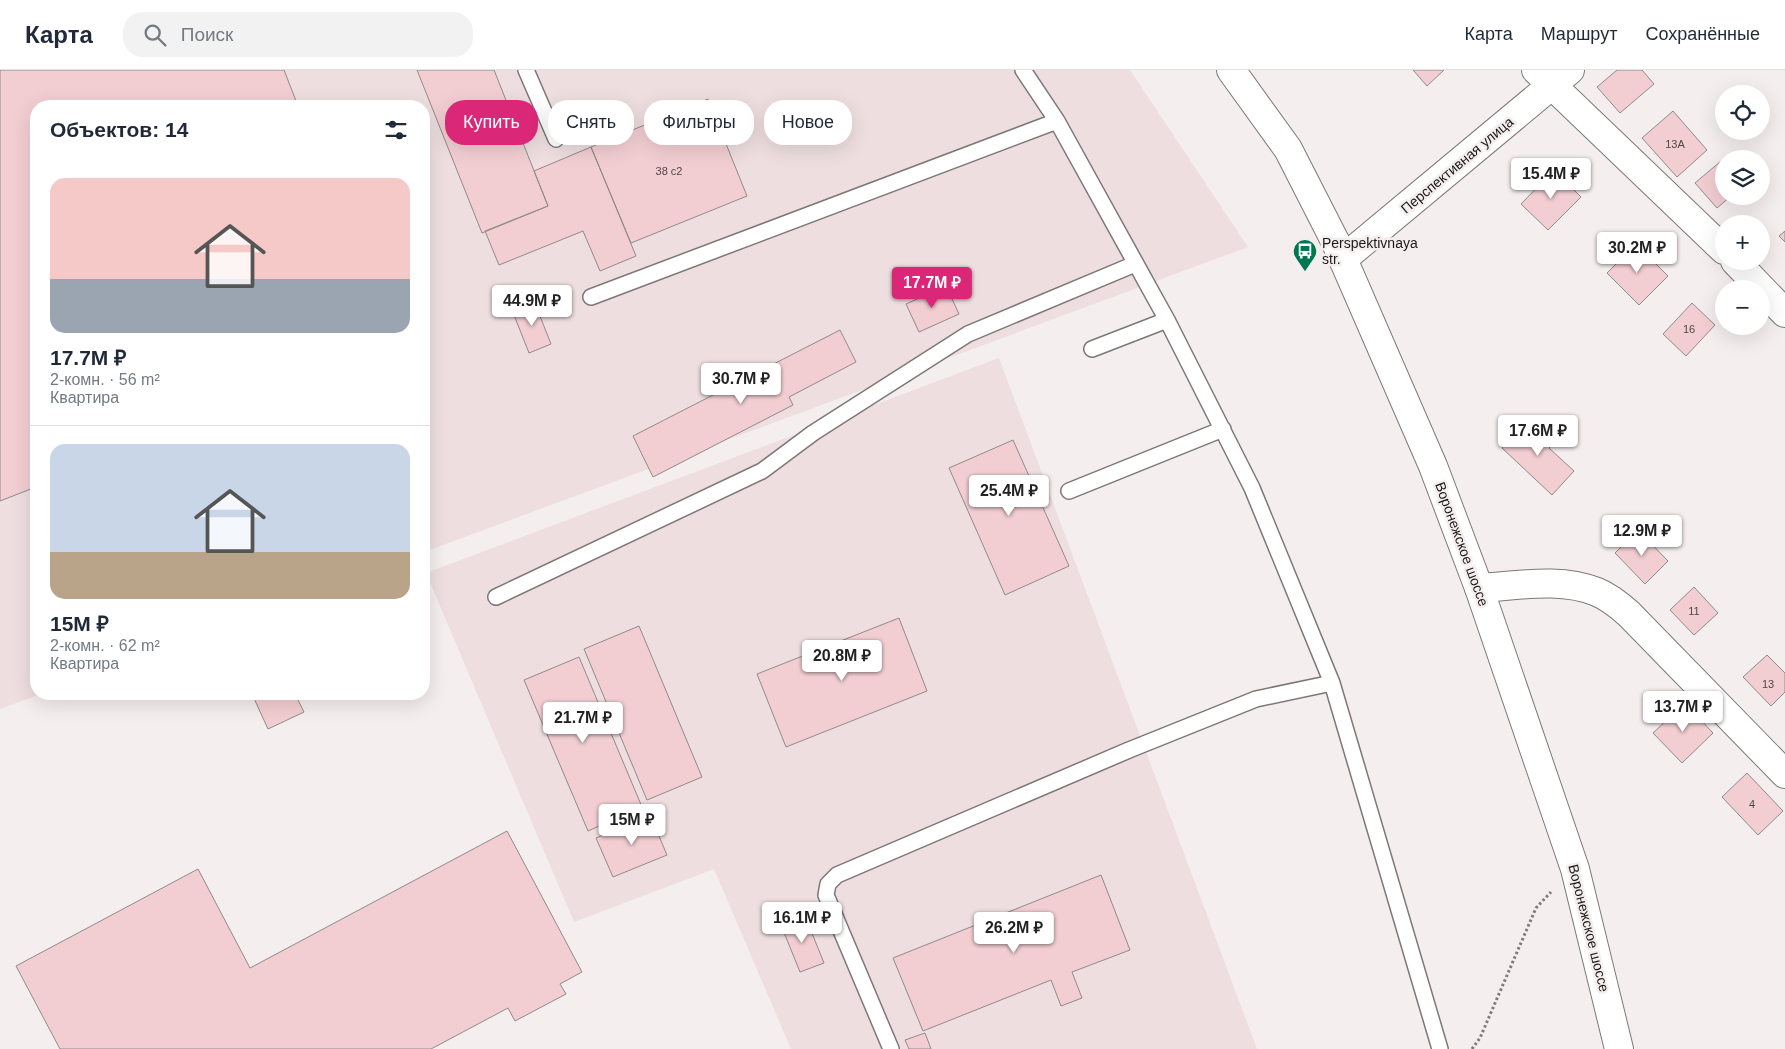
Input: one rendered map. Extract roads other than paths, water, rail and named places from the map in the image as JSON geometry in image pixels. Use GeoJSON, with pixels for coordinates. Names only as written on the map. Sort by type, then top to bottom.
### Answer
{"type":"FeatureCollection","features":[{"type":"Feature","properties":{"kind":"main road","name":"Воронежское шоссе"},"geometry":{"type":"LineString","coordinates":[[1231,70],[1288,149],[1343,259],[1433,466],[1479,588],[1575,869],[1620,1049]]}},
{"type":"Feature","properties":{"kind":"main road","name":"Перспективная улица"},"geometry":{"type":"LineString","coordinates":[[1343,259],[1553,75]]}},
{"type":"Feature","properties":{"kind":"main road"},"geometry":{"type":"LineString","coordinates":[[1553,75],[1715,241]]}},
{"type":"Feature","properties":{"kind":"main road"},"geometry":{"type":"LineString","coordinates":[[1744,270],[1785,313]]}},
{"type":"Feature","properties":{"kind":"main road"},"geometry":{"type":"LineString","coordinates":[[1479,588],[1572,584],[1598,592],[1615,602],[1629,614],[1785,774]]}},
{"type":"Feature","properties":{"kind":"lane"},"geometry":{"type":"LineString","coordinates":[[526,70],[548,121]]}},
{"type":"Feature","properties":{"kind":"lane"},"geometry":{"type":"LineString","coordinates":[[1023,70],[1056,120],[1167,320],[1252,488],[1332,683],[1440,1049]]}},
{"type":"Feature","properties":{"kind":"lane"},"geometry":{"type":"LineString","coordinates":[[591,296],[1056,120]]}},
{"type":"Feature","properties":{"kind":"lane"},"geometry":{"type":"LineString","coordinates":[[496,597],[762,471],[812,433],[968,334],[1135,264]]}},
{"type":"Feature","properties":{"kind":"lane"},"geometry":{"type":"LineString","coordinates":[[1092,349],[1167,320]]}},
{"type":"Feature","properties":{"kind":"lane"},"geometry":{"type":"LineString","coordinates":[[1069,491],[1223,429]]}},
{"type":"Feature","properties":{"kind":"lane"},"geometry":{"type":"LineString","coordinates":[[891,1049],[826,895],[828,884],[837,875],[1129,750],[1256,699],[1332,683]]}},
{"type":"Feature","properties":{"kind":"place","name":"Perspektivnaya str."},"geometry":{"type":"Point","coordinates":[1305,272]}}]}
